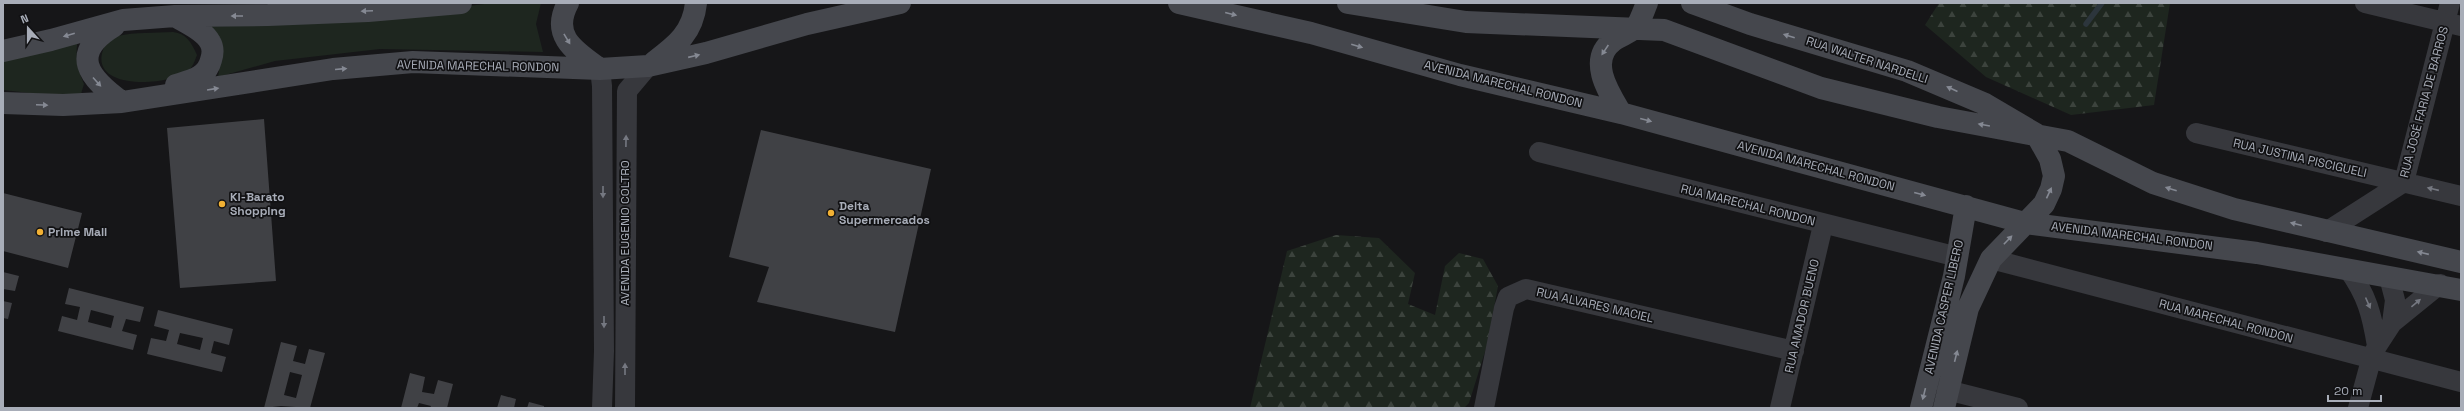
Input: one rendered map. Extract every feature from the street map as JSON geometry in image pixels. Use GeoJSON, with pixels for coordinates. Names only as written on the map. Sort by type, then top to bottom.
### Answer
{"type":"FeatureCollection","features":[{"type":"Feature","properties":{"kind":"main road"},"geometry":{"type":"LineString","coordinates":[[3,51],[51,40],[123,20],[176,9],[276,15],[428,7],[461,3]]}},
{"type":"Feature","properties":{"kind":"main road"},"geometry":{"type":"LineString","coordinates":[[568,3],[561,16],[561,27],[577,52],[600,69]]}},
{"type":"Feature","properties":{"kind":"main road","name":"AVENIDA MARECHAL RONDON"},"geometry":{"type":"LineString","coordinates":[[3,103],[63,105],[131,101],[333,69],[413,62],[600,69],[648,66],[706,53],[808,24],[900,3]]}},
{"type":"Feature","properties":{"kind":"main road","name":"AVENIDA MARECHAL RONDON"},"geometry":{"type":"LineString","coordinates":[[1179,3],[1311,33],[1460,75],[1621,113],[2025,223],[2257,253],[2389,277],[2440,284],[2461,290]]}},
{"type":"Feature","properties":{"kind":"main road"},"geometry":{"type":"LineString","coordinates":[[1348,3],[1466,22],[1566,28],[1636,27],[1664,30],[1821,88],[1938,117],[2068,141],[2153,183],[2234,209],[2376,244],[2461,262]]}},
{"type":"Feature","properties":{"kind":"main road"},"geometry":{"type":"LineString","coordinates":[[1621,113],[1606,89],[1601,72],[1601,56],[1611,42],[1636,27],[1647,3]]}},
{"type":"Feature","properties":{"kind":"main road","name":"RUA WALTER NARDELLI"},"geometry":{"type":"LineString","coordinates":[[1692,3],[1750,24],[1907,71],[1986,104],[2036,134]]}},
{"type":"Feature","properties":{"kind":"main road"},"geometry":{"type":"LineString","coordinates":[[648,66],[677,45],[688,32],[693,7]]}},
{"type":"Feature","properties":{"kind":"main road"},"geometry":{"type":"LineString","coordinates":[[123,20],[100,34],[92,45],[88,58],[90,73],[96,82],[131,101],[196,79],[210,66],[213,52],[210,41],[176,9]]}},
{"type":"Feature","properties":{"kind":"main road","name":"AVENIDA CASPER LIBERO"},"geometry":{"type":"LineString","coordinates":[[1946,399],[1968,308],[1991,259],[2044,204],[2051,189],[2054,176],[2050,159],[2036,134]]}},
{"type":"Feature","properties":{"kind":"main road","name":"AVENIDA CASPER LIBERO"},"geometry":{"type":"LineString","coordinates":[[1921,408],[1958,257],[1966,206]]}},
{"type":"Feature","properties":{"kind":"main road"},"geometry":{"type":"LineString","coordinates":[[2376,244],[2389,277]]}},
{"type":"Feature","properties":{"kind":"street"},"geometry":{"type":"LineString","coordinates":[[2365,3],[2453,24]]}},
{"type":"Feature","properties":{"kind":"street","name":"RUA JOSÉ FARIA DE BARROS"},"geometry":{"type":"LineString","coordinates":[[2326,232],[2404,182],[2453,24],[2450,3]]}},
{"type":"Feature","properties":{"kind":"street","name":"AVENIDA EUGENIO COLTRO"},"geometry":{"type":"LineString","coordinates":[[625,408],[627,91],[648,66]]}},
{"type":"Feature","properties":{"kind":"street","name":"AVENIDA EUGENIO COLTRO"},"geometry":{"type":"LineString","coordinates":[[600,69],[602,86],[604,351],[602,408]]}},
{"type":"Feature","properties":{"kind":"street","name":"RUA JUSTINA PISCIGUELI"},"geometry":{"type":"LineString","coordinates":[[2196,133],[2461,196]]}},
{"type":"Feature","properties":{"kind":"street","name":"RUA MARECHAL RONDON"},"geometry":{"type":"LineString","coordinates":[[1539,152],[1958,257]]}},
{"type":"Feature","properties":{"kind":"street","name":"RUA AMADOR BUENO"},"geometry":{"type":"LineString","coordinates":[[1780,408],[1823,224]]}},
{"type":"Feature","properties":{"kind":"street","name":"RUA MARECHAL RONDON"},"geometry":{"type":"LineString","coordinates":[[1991,259],[2374,353],[2461,382]]}},
{"type":"Feature","properties":{"kind":"street"},"geometry":{"type":"LineString","coordinates":[[2348,269],[2360,286],[2371,310],[2374,353]]}},
{"type":"Feature","properties":{"kind":"street"},"geometry":{"type":"LineString","coordinates":[[2389,277],[2395,300],[2392,323]]}},
{"type":"Feature","properties":{"kind":"street"},"geometry":{"type":"LineString","coordinates":[[2358,408],[2374,353],[2392,323],[2440,284]]}},
{"type":"Feature","properties":{"kind":"street","name":"RUA ALVARES MACIEL"},"geometry":{"type":"LineString","coordinates":[[1484,408],[1504,308],[1508,297],[1526,289],[1794,351]]}},
{"type":"Feature","properties":{"kind":"street"},"geometry":{"type":"LineString","coordinates":[[604,351],[625,348]]}},
{"type":"Feature","properties":{"kind":"street"},"geometry":{"type":"LineString","coordinates":[[1946,399],[2018,408]]}},
{"type":"Feature","properties":{"kind":"green space"},"geometry":{"type":"Polygon","coordinates":[[[492,3],[541,3],[536,24],[543,52],[380,49],[275,61],[218,77],[221,53],[219,40],[216,33],[205,19],[350,21],[492,3]]]}},
{"type":"Feature","properties":{"kind":"green space"},"geometry":{"type":"Polygon","coordinates":[[[1939,3],[2170,3],[2154,105],[2071,115],[1986,77],[1925,25],[1939,3]]]}},
{"type":"Feature","properties":{"kind":"green space"},"geometry":{"type":"Polygon","coordinates":[[[178,33],[188,39],[197,55],[190,69],[178,76],[165,80],[133,82],[119,79],[108,73],[102,63],[104,47],[113,38],[131,34],[178,33]]]}},
{"type":"Feature","properties":{"kind":"green space"},"geometry":{"type":"Polygon","coordinates":[[[78,38],[77,62],[84,84],[81,94],[47,95],[3,90],[3,60],[78,38]]]}},
{"type":"Feature","properties":{"kind":"green space"},"geometry":{"type":"Polygon","coordinates":[[[1336,235],[1379,238],[1415,273],[1408,304],[1435,315],[1445,266],[1459,253],[1483,259],[1498,286],[1487,345],[1469,403],[1464,408],[1250,408],[1287,251],[1336,235]]]}},
{"type":"Feature","properties":{"kind":"building","name":"Ki-Barato Shopping"},"geometry":{"type":"Polygon","coordinates":[[[264,119],[276,281],[180,288],[167,128],[264,119]]]}},
{"type":"Feature","properties":{"kind":"building","name":"Delta Supermercados"},"geometry":{"type":"Polygon","coordinates":[[[761,130],[931,169],[895,332],[757,302],[769,267],[729,257],[761,130]]]}},
{"type":"Feature","properties":{"kind":"building","name":"Prime Mall"},"geometry":{"type":"Polygon","coordinates":[[[3,193],[82,213],[68,268],[3,251],[3,193]]]}},
{"type":"Feature","properties":{"kind":"building"},"geometry":{"type":"Polygon","coordinates":[[[3,272],[19,276],[15,291],[3,289],[3,272]]]}},
{"type":"Feature","properties":{"kind":"building"},"geometry":{"type":"Polygon","coordinates":[[[69,288],[144,307],[140,322],[126,319],[122,331],[137,335],[133,350],[58,331],[62,316],[77,320],[80,307],[65,304],[69,288]],[[91,310],[88,322],[111,328],[114,316],[91,310]]]}},
{"type":"Feature","properties":{"kind":"building"},"geometry":{"type":"Polygon","coordinates":[[[3,301],[12,303],[8,319],[3,318],[3,301]]]}},
{"type":"Feature","properties":{"kind":"building"},"geometry":{"type":"Polygon","coordinates":[[[158,310],[233,329],[229,345],[214,341],[211,353],[226,357],[222,372],[147,354],[151,338],[166,341],[169,330],[154,326],[158,310]],[[180,333],[177,344],[200,350],[203,338],[180,333]]]}},
{"type":"Feature","properties":{"kind":"building"},"geometry":{"type":"Polygon","coordinates":[[[281,342],[297,346],[293,361],[305,364],[309,349],[325,353],[310,408],[281,406],[264,408],[281,342]],[[290,372],[284,395],[296,398],[302,375],[290,372]]]}},
{"type":"Feature","properties":{"kind":"building"},"geometry":{"type":"Polygon","coordinates":[[[410,373],[425,377],[422,392],[434,394],[438,380],[453,384],[447,408],[430,408],[431,406],[419,403],[417,408],[401,408],[410,373]]]}},
{"type":"Feature","properties":{"kind":"building"},"geometry":{"type":"Polygon","coordinates":[[[501,395],[516,399],[514,408],[497,408],[501,395]]]}},
{"type":"Feature","properties":{"kind":"building"},"geometry":{"type":"Polygon","coordinates":[[[529,402],[544,406],[544,408],[527,408],[529,402]]]}},
{"type":"Feature","properties":{"kind":"waterway"},"geometry":{"type":"LineString","coordinates":[[2086,24],[2102,3]]}},
{"type":"Feature","properties":{"kind":"place","name":"Ki-Barato Shopping"},"geometry":{"type":"Point","coordinates":[222,204]}},
{"type":"Feature","properties":{"kind":"place","name":"Delta Supermercados"},"geometry":{"type":"Point","coordinates":[831,213]}},
{"type":"Feature","properties":{"kind":"place","name":"Prime Mall"},"geometry":{"type":"Point","coordinates":[40,232]}}]}
